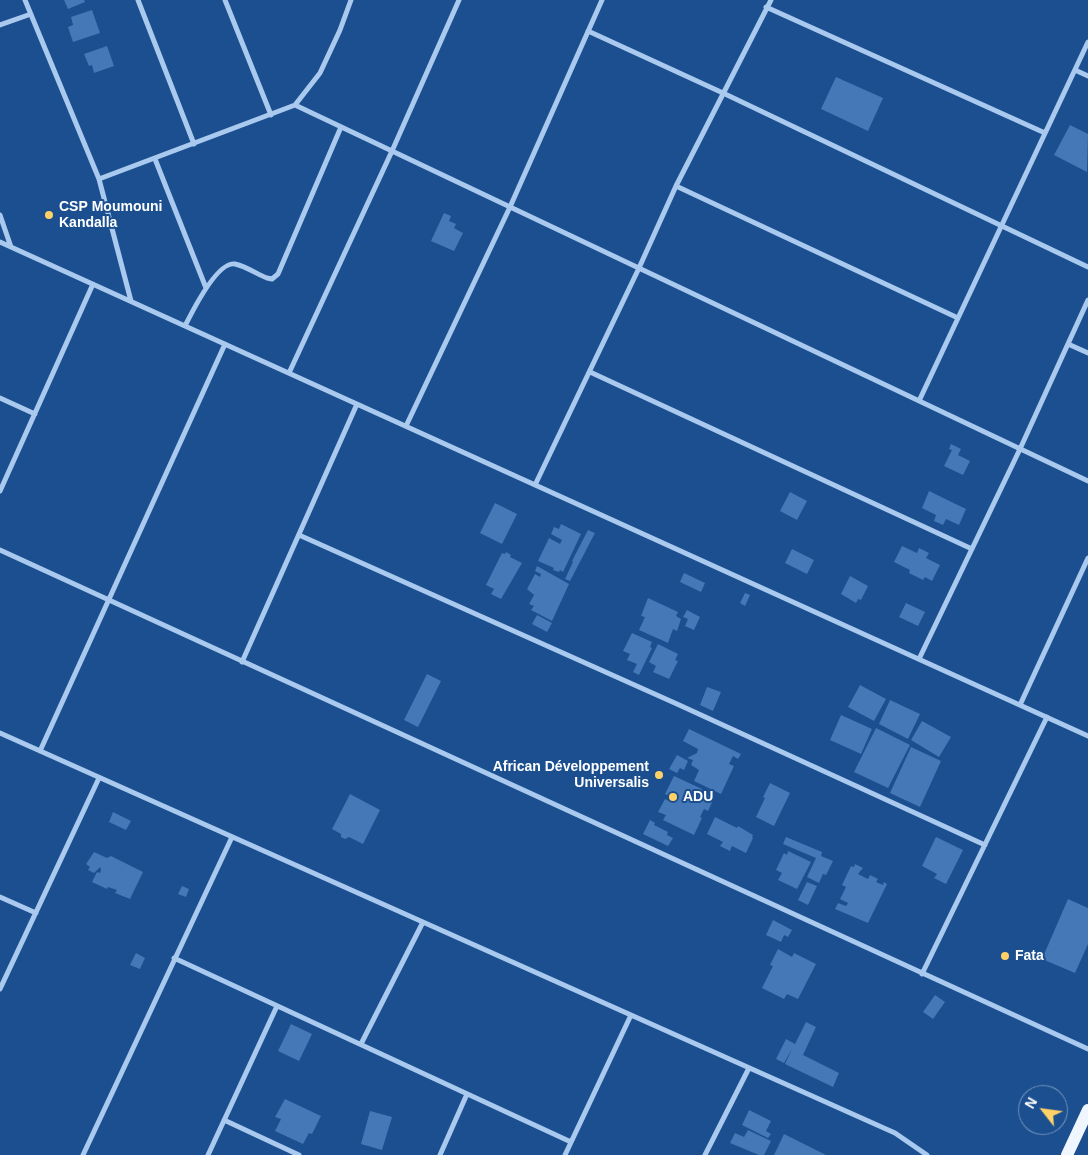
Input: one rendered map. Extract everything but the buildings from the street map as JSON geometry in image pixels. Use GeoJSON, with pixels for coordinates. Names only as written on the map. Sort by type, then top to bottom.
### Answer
{"type":"FeatureCollection","features":[{"type":"Feature","properties":{"kind":"main road"},"geometry":{"type":"LineString","coordinates":[[1067,1155],[1088,1110]]}},
{"type":"Feature","properties":{"kind":"street"},"geometry":{"type":"LineString","coordinates":[[25,0],[100,179],[131,301]]}},
{"type":"Feature","properties":{"kind":"street"},"geometry":{"type":"LineString","coordinates":[[138,0],[194,144]]}},
{"type":"Feature","properties":{"kind":"street"},"geometry":{"type":"LineString","coordinates":[[225,0],[271,115]]}},
{"type":"Feature","properties":{"kind":"street"},"geometry":{"type":"LineString","coordinates":[[100,179],[296,105],[320,72],[340,30],[351,0]]}},
{"type":"Feature","properties":{"kind":"street"},"geometry":{"type":"LineString","coordinates":[[288,373],[392,151],[458,0]]}},
{"type":"Feature","properties":{"kind":"street"},"geometry":{"type":"LineString","coordinates":[[406,426],[510,207],[602,0]]}},
{"type":"Feature","properties":{"kind":"street"},"geometry":{"type":"LineString","coordinates":[[536,485],[676,186],[771,0]]}},
{"type":"Feature","properties":{"kind":"street"},"geometry":{"type":"LineString","coordinates":[[766,7],[1044,133]]}},
{"type":"Feature","properties":{"kind":"street"},"geometry":{"type":"LineString","coordinates":[[0,25],[31,14]]}},
{"type":"Feature","properties":{"kind":"street"},"geometry":{"type":"LineString","coordinates":[[588,31],[1088,266]]}},
{"type":"Feature","properties":{"kind":"street"},"geometry":{"type":"LineString","coordinates":[[919,401],[1088,42]]}},
{"type":"Feature","properties":{"kind":"street"},"geometry":{"type":"LineString","coordinates":[[1075,70],[1088,76]]}},
{"type":"Feature","properties":{"kind":"street"},"geometry":{"type":"LineString","coordinates":[[296,105],[1088,481]]}},
{"type":"Feature","properties":{"kind":"street"},"geometry":{"type":"LineString","coordinates":[[185,326],[206,288],[226,266],[235,264],[272,279],[278,274],[341,127]]}},
{"type":"Feature","properties":{"kind":"street"},"geometry":{"type":"LineString","coordinates":[[155,159],[206,288]]}},
{"type":"Feature","properties":{"kind":"street"},"geometry":{"type":"LineString","coordinates":[[676,186],[958,318]]}},
{"type":"Feature","properties":{"kind":"street"},"geometry":{"type":"LineString","coordinates":[[0,214],[12,247]]}},
{"type":"Feature","properties":{"kind":"street"},"geometry":{"type":"LineString","coordinates":[[0,242],[1088,736]]}},
{"type":"Feature","properties":{"kind":"street"},"geometry":{"type":"LineString","coordinates":[[0,491],[93,284]]}},
{"type":"Feature","properties":{"kind":"street"},"geometry":{"type":"LineString","coordinates":[[919,659],[1020,449],[1088,300]]}},
{"type":"Feature","properties":{"kind":"street"},"geometry":{"type":"LineString","coordinates":[[40,751],[225,344]]}},
{"type":"Feature","properties":{"kind":"street"},"geometry":{"type":"LineString","coordinates":[[1068,344],[1088,353]]}},
{"type":"Feature","properties":{"kind":"street"},"geometry":{"type":"LineString","coordinates":[[590,372],[972,549]]}},
{"type":"Feature","properties":{"kind":"street"},"geometry":{"type":"LineString","coordinates":[[0,398],[35,414]]}},
{"type":"Feature","properties":{"kind":"street"},"geometry":{"type":"LineString","coordinates":[[242,662],[357,404]]}},
{"type":"Feature","properties":{"kind":"street"},"geometry":{"type":"LineString","coordinates":[[299,535],[686,708],[985,845]]}},
{"type":"Feature","properties":{"kind":"street"},"geometry":{"type":"LineString","coordinates":[[0,550],[1088,1049]]}},
{"type":"Feature","properties":{"kind":"street"},"geometry":{"type":"LineString","coordinates":[[1020,705],[1088,558]]}},
{"type":"Feature","properties":{"kind":"street"},"geometry":{"type":"LineString","coordinates":[[922,974],[1047,717]]}},
{"type":"Feature","properties":{"kind":"street"},"geometry":{"type":"LineString","coordinates":[[0,732],[895,1133],[927,1155]]}},
{"type":"Feature","properties":{"kind":"street"},"geometry":{"type":"LineString","coordinates":[[0,989],[99,778]]}},
{"type":"Feature","properties":{"kind":"street"},"geometry":{"type":"LineString","coordinates":[[83,1155],[232,837]]}},
{"type":"Feature","properties":{"kind":"street"},"geometry":{"type":"LineString","coordinates":[[0,897],[36,913]]}},
{"type":"Feature","properties":{"kind":"street"},"geometry":{"type":"LineString","coordinates":[[361,1044],[423,922]]}},
{"type":"Feature","properties":{"kind":"street"},"geometry":{"type":"LineString","coordinates":[[174,958],[571,1142]]}},
{"type":"Feature","properties":{"kind":"street"},"geometry":{"type":"LineString","coordinates":[[208,1155],[277,1006]]}},
{"type":"Feature","properties":{"kind":"street"},"geometry":{"type":"LineString","coordinates":[[565,1155],[631,1015]]}},
{"type":"Feature","properties":{"kind":"street"},"geometry":{"type":"LineString","coordinates":[[705,1155],[749,1068]]}},
{"type":"Feature","properties":{"kind":"street"},"geometry":{"type":"LineString","coordinates":[[440,1155],[467,1094]]}},
{"type":"Feature","properties":{"kind":"street"},"geometry":{"type":"LineString","coordinates":[[224,1120],[299,1155]]}},
{"type":"Feature","properties":{"kind":"place","name":"CSP Moumouni Kandalla"},"geometry":{"type":"Point","coordinates":[49,215]}},
{"type":"Feature","properties":{"kind":"place","name":"African Développement Universalis"},"geometry":{"type":"Point","coordinates":[659,775]}},
{"type":"Feature","properties":{"kind":"place","name":"ADU"},"geometry":{"type":"Point","coordinates":[673,797]}},
{"type":"Feature","properties":{"kind":"place","name":"Fata"},"geometry":{"type":"Point","coordinates":[1005,956]}}]}
